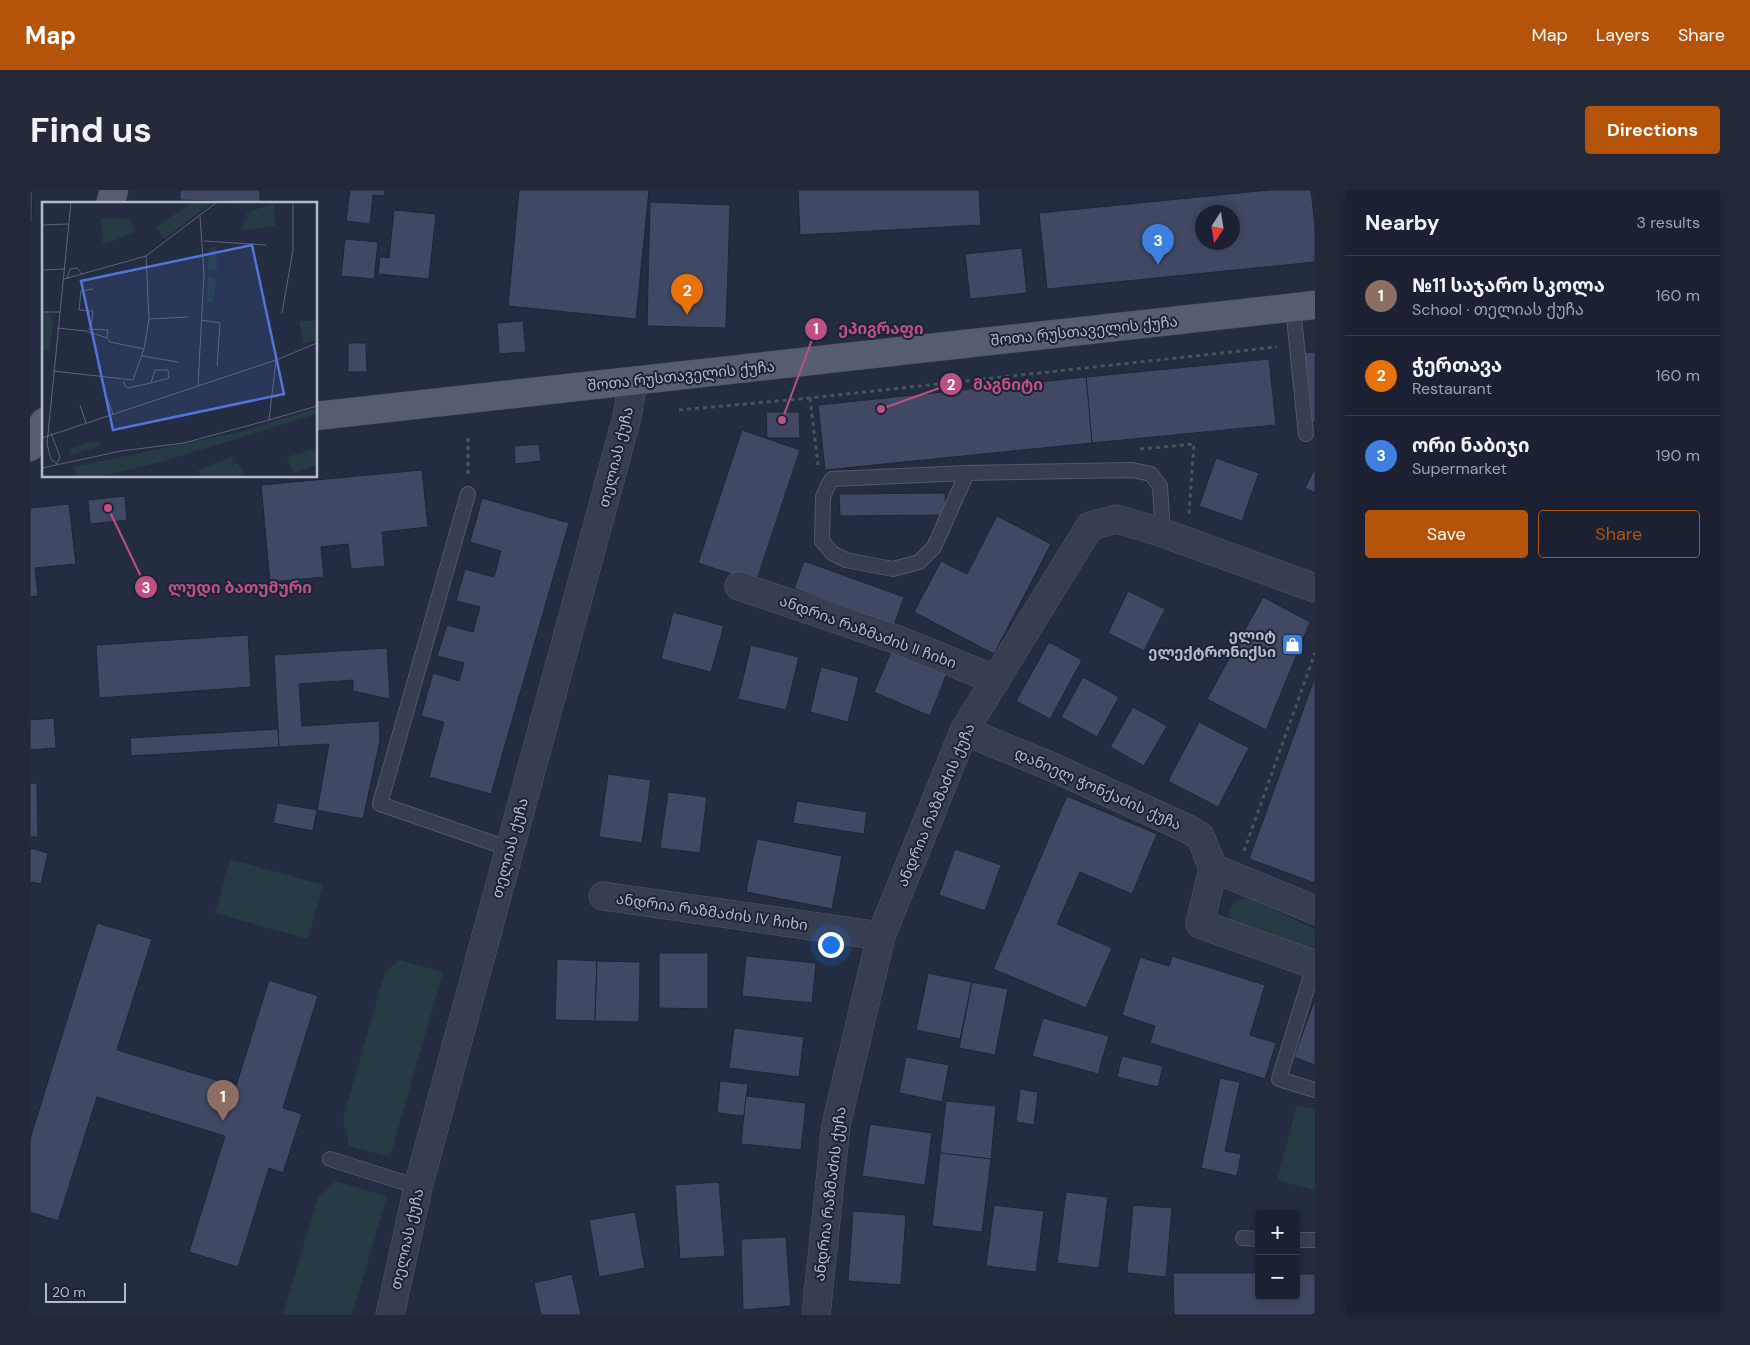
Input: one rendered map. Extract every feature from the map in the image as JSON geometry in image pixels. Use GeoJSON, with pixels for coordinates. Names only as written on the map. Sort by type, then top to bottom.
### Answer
{"type":"FeatureCollection","features":[{"type":"Feature","properties":{"kind":"main road","name":"შოთა რუსთაველის ქუჩა"},"geometry":{"type":"LineString","coordinates":[[318,416],[1304,306]]}},
{"type":"Feature","properties":{"kind":"main road"},"geometry":{"type":"LineString","coordinates":[[30,446],[42,425]]}},
{"type":"Feature","properties":{"kind":"street","name":"თელიას ქუჩა"},"geometry":{"type":"LineString","coordinates":[[390,1315],[418,1187],[627,417],[634,382]]}},
{"type":"Feature","properties":{"kind":"street","name":"ანდრია რაზმაძის ქუჩა"},"geometry":{"type":"LineString","coordinates":[[816,1315],[836,1125],[881,936],[964,731],[1090,526],[1117,519],[1164,533],[1315,588]]}},
{"type":"Feature","properties":{"kind":"street","name":"ანდრია რაზმაძის II ჩიხი"},"geometry":{"type":"LineString","coordinates":[[739,586],[898,640],[996,680]]}},
{"type":"Feature","properties":{"kind":"street","name":"დანიელ ჭონქაძის ქუჩა"},"geometry":{"type":"LineString","coordinates":[[964,731],[1050,766],[1188,829],[1200,836],[1213,868]]}},
{"type":"Feature","properties":{"kind":"street"},"geometry":{"type":"LineString","coordinates":[[1314,965],[1200,924],[1213,868],[1315,910]]}},
{"type":"Feature","properties":{"kind":"street","name":"ანდრია რაზმაძის IV ჩიხი"},"geometry":{"type":"LineString","coordinates":[[603,896],[881,936]]}},
{"type":"Feature","properties":{"kind":"lane"},"geometry":{"type":"LineString","coordinates":[[1304,306],[1297,344],[1306,434]]}},
{"type":"Feature","properties":{"kind":"lane"},"geometry":{"type":"LineString","coordinates":[[966,474],[934,547],[919,562],[893,569],[846,560],[832,553],[822,541],[823,497],[828,484],[832,480],[966,474],[1132,470],[1151,474],[1160,486],[1164,533]]}},
{"type":"Feature","properties":{"kind":"lane"},"geometry":{"type":"LineString","coordinates":[[468,494],[380,804],[510,849]]}},
{"type":"Feature","properties":{"kind":"lane"},"geometry":{"type":"LineString","coordinates":[[1314,965],[1279,1079],[1315,1090]]}},
{"type":"Feature","properties":{"kind":"lane"},"geometry":{"type":"LineString","coordinates":[[330,1159],[418,1187]]}},
{"type":"Feature","properties":{"kind":"lane"},"geometry":{"type":"LineString","coordinates":[[1243,1238],[1255,1239]]}},
{"type":"Feature","properties":{"kind":"lane"},"geometry":{"type":"LineString","coordinates":[[1300,1240],[1315,1240]]}},
{"type":"Feature","properties":{"kind":"path"},"geometry":{"type":"LineString","coordinates":[[679,410],[810,398],[1297,344]]}},
{"type":"Feature","properties":{"kind":"path"},"geometry":{"type":"LineString","coordinates":[[468,438],[468,494]]}},
{"type":"Feature","properties":{"kind":"path"},"geometry":{"type":"LineString","coordinates":[[1243,855],[1315,653]]}},
{"type":"Feature","properties":{"kind":"shaded area"},"geometry":{"type":"Polygon","coordinates":[[[230,859],[323,885],[308,939],[215,913],[230,859]]]}},
{"type":"Feature","properties":{"kind":"shaded area"},"geometry":{"type":"Polygon","coordinates":[[[1248,898],[1315,929],[1315,951],[1239,932],[1228,917],[1231,907],[1236,900],[1248,898]]]}},
{"type":"Feature","properties":{"kind":"shaded area"},"geometry":{"type":"Polygon","coordinates":[[[399,960],[443,972],[390,1157],[349,1146],[343,1119],[385,972],[399,960]]]}},
{"type":"Feature","properties":{"kind":"shaded area"},"geometry":{"type":"Polygon","coordinates":[[[1297,1105],[1315,1109],[1315,1190],[1277,1180],[1297,1105]]]}},
{"type":"Feature","properties":{"kind":"shaded area"},"geometry":{"type":"Polygon","coordinates":[[[335,1181],[387,1196],[352,1315],[283,1315],[318,1197],[335,1181]]]}},
{"type":"Feature","properties":{"kind":"building"},"geometry":{"type":"Polygon","coordinates":[[[30,190],[33,190],[32,223],[30,223],[30,190]]]}},
{"type":"Feature","properties":{"kind":"building"},"geometry":{"type":"Polygon","coordinates":[[[180,190],[260,190],[260,202],[180,200],[180,190]]]}},
{"type":"Feature","properties":{"kind":"building"},"geometry":{"type":"Polygon","coordinates":[[[350,190],[385,190],[384,196],[373,195],[370,224],[346,221],[350,190]]]}},
{"type":"Feature","properties":{"kind":"building"},"geometry":{"type":"Polygon","coordinates":[[[519,190],[649,190],[636,319],[508,306],[519,190]]]}},
{"type":"Feature","properties":{"kind":"building"},"geometry":{"type":"Polygon","coordinates":[[[798,190],[979,190],[981,225],[800,235],[798,190]]]}},
{"type":"Feature","properties":{"kind":"building"},"geometry":{"type":"Polygon","coordinates":[[[1269,190],[1311,190],[1315,227],[1315,262],[1047,289],[1039,213],[1269,190]]]}},
{"type":"Feature","properties":{"kind":"building"},"geometry":{"type":"Polygon","coordinates":[[[650,202],[730,205],[726,328],[647,326],[650,202]]]}},
{"type":"Feature","properties":{"kind":"building"},"geometry":{"type":"Polygon","coordinates":[[[394,210],[436,214],[429,279],[378,274],[380,257],[389,258],[394,210]]]}},
{"type":"Feature","properties":{"kind":"building"},"geometry":{"type":"Polygon","coordinates":[[[345,239],[378,242],[374,279],[341,276],[345,239]]]}},
{"type":"Feature","properties":{"kind":"building"},"geometry":{"type":"Polygon","coordinates":[[[1022,248],[1027,293],[970,299],[965,254],[1022,248]]]}},
{"type":"Feature","properties":{"kind":"building"},"geometry":{"type":"Polygon","coordinates":[[[523,321],[526,352],[499,354],[497,323],[523,321]]]}},
{"type":"Feature","properties":{"kind":"building"},"geometry":{"type":"Polygon","coordinates":[[[348,343],[366,343],[367,372],[348,372],[348,343]]]}},
{"type":"Feature","properties":{"kind":"building"},"geometry":{"type":"Polygon","coordinates":[[[1315,352],[1315,422],[1311,423],[1303,353],[1315,352]]]}},
{"type":"Feature","properties":{"kind":"building"},"geometry":{"type":"Polygon","coordinates":[[[1269,359],[1276,425],[1092,443],[1086,377],[1269,359]]]}},
{"type":"Feature","properties":{"kind":"building"},"geometry":{"type":"Polygon","coordinates":[[[1086,377],[1092,443],[825,470],[818,405],[1086,377]]]}},
{"type":"Feature","properties":{"kind":"building"},"geometry":{"type":"Polygon","coordinates":[[[766,412],[799,412],[800,438],[767,438],[766,412]]]}},
{"type":"Feature","properties":{"kind":"building"},"geometry":{"type":"Polygon","coordinates":[[[742,430],[800,450],[756,582],[698,563],[742,430]]]}},
{"type":"Feature","properties":{"kind":"building"},"geometry":{"type":"Polygon","coordinates":[[[539,444],[541,461],[515,464],[514,446],[539,444]]]}},
{"type":"Feature","properties":{"kind":"building"},"geometry":{"type":"Polygon","coordinates":[[[1216,458],[1259,473],[1242,521],[1199,506],[1216,458]]]}},
{"type":"Feature","properties":{"kind":"building"},"geometry":{"type":"Polygon","coordinates":[[[1315,468],[1315,493],[1305,488],[1315,468]]]}},
{"type":"Feature","properties":{"kind":"building"},"geometry":{"type":"Polygon","coordinates":[[[422,470],[428,527],[382,532],[385,566],[351,569],[348,544],[321,547],[324,577],[270,582],[261,485],[422,470]]]}},
{"type":"Feature","properties":{"kind":"building"},"geometry":{"type":"Polygon","coordinates":[[[945,493],[946,515],[840,516],[839,494],[945,493]]]}},
{"type":"Feature","properties":{"kind":"building"},"geometry":{"type":"Polygon","coordinates":[[[125,496],[127,520],[90,524],[88,500],[125,496]]]}},
{"type":"Feature","properties":{"kind":"building"},"geometry":{"type":"Polygon","coordinates":[[[482,498],[569,523],[491,794],[429,777],[444,722],[421,716],[433,673],[459,681],[464,663],[437,656],[447,625],[473,632],[480,607],[456,601],[465,569],[494,577],[501,551],[470,542],[482,498]]]}},
{"type":"Feature","properties":{"kind":"building"},"geometry":{"type":"Polygon","coordinates":[[[69,504],[76,564],[35,568],[38,596],[30,597],[30,508],[69,504]]]}},
{"type":"Feature","properties":{"kind":"building"},"geometry":{"type":"Polygon","coordinates":[[[997,516],[1051,544],[994,654],[914,612],[941,561],[967,574],[997,516]]]}},
{"type":"Feature","properties":{"kind":"building"},"geometry":{"type":"Polygon","coordinates":[[[804,561],[904,597],[894,625],[794,589],[804,561]]]}},
{"type":"Feature","properties":{"kind":"building"},"geometry":{"type":"Polygon","coordinates":[[[1128,591],[1165,609],[1144,651],[1108,633],[1128,591]]]}},
{"type":"Feature","properties":{"kind":"building"},"geometry":{"type":"Polygon","coordinates":[[[1263,597],[1310,622],[1266,730],[1207,699],[1263,597]]]}},
{"type":"Feature","properties":{"kind":"building"},"geometry":{"type":"Polygon","coordinates":[[[673,612],[724,626],[711,672],[661,659],[673,612]]]}},
{"type":"Feature","properties":{"kind":"building"},"geometry":{"type":"Polygon","coordinates":[[[248,635],[251,687],[99,698],[96,645],[248,635]]]}},
{"type":"Feature","properties":{"kind":"building"},"geometry":{"type":"Polygon","coordinates":[[[1049,642],[1082,660],[1050,719],[1016,701],[1049,642]]]}},
{"type":"Feature","properties":{"kind":"building"},"geometry":{"type":"Polygon","coordinates":[[[751,645],[799,657],[786,710],[738,699],[751,645]]]}},
{"type":"Feature","properties":{"kind":"building"},"geometry":{"type":"Polygon","coordinates":[[[387,648],[390,699],[353,691],[353,680],[299,684],[302,726],[379,721],[380,741],[363,819],[317,810],[329,744],[279,747],[274,655],[387,648]]]}},
{"type":"Feature","properties":{"kind":"building"},"geometry":{"type":"Polygon","coordinates":[[[892,650],[947,673],[930,716],[874,692],[892,650]]]}},
{"type":"Feature","properties":{"kind":"building"},"geometry":{"type":"Polygon","coordinates":[[[821,667],[859,677],[848,722],[810,712],[821,667]]]}},
{"type":"Feature","properties":{"kind":"building"},"geometry":{"type":"Polygon","coordinates":[[[1083,677],[1119,697],[1097,737],[1061,717],[1083,677]]]}},
{"type":"Feature","properties":{"kind":"building"},"geometry":{"type":"Polygon","coordinates":[[[1315,677],[1315,883],[1249,859],[1315,677]]]}},
{"type":"Feature","properties":{"kind":"building"},"geometry":{"type":"Polygon","coordinates":[[[1133,707],[1167,726],[1144,766],[1110,747],[1133,707]]]}},
{"type":"Feature","properties":{"kind":"building"},"geometry":{"type":"Polygon","coordinates":[[[54,718],[56,748],[30,750],[30,720],[54,718]]]}},
{"type":"Feature","properties":{"kind":"building"},"geometry":{"type":"Polygon","coordinates":[[[1199,722],[1249,748],[1218,807],[1168,781],[1199,722]]]}},
{"type":"Feature","properties":{"kind":"building"},"geometry":{"type":"Polygon","coordinates":[[[278,729],[279,747],[131,756],[130,738],[278,729]]]}},
{"type":"Feature","properties":{"kind":"building"},"geometry":{"type":"Polygon","coordinates":[[[608,774],[651,780],[642,843],[599,837],[608,774]]]}},
{"type":"Feature","properties":{"kind":"building"},"geometry":{"type":"Polygon","coordinates":[[[30,783],[37,783],[38,837],[30,837],[30,783]]]}},
{"type":"Feature","properties":{"kind":"building"},"geometry":{"type":"Polygon","coordinates":[[[668,792],[707,797],[700,853],[660,848],[668,792]]]}},
{"type":"Feature","properties":{"kind":"building"},"geometry":{"type":"Polygon","coordinates":[[[1067,796],[1157,834],[1132,894],[1080,872],[1057,924],[1112,948],[1086,1008],[993,969],[1067,796]]]}},
{"type":"Feature","properties":{"kind":"building"},"geometry":{"type":"Polygon","coordinates":[[[797,801],[867,812],[864,834],[793,823],[797,801]]]}},
{"type":"Feature","properties":{"kind":"building"},"geometry":{"type":"Polygon","coordinates":[[[277,803],[317,810],[313,831],[273,823],[277,803]]]}},
{"type":"Feature","properties":{"kind":"building"},"geometry":{"type":"Polygon","coordinates":[[[757,839],[842,856],[832,909],[746,892],[757,839]]]}},
{"type":"Feature","properties":{"kind":"building"},"geometry":{"type":"Polygon","coordinates":[[[30,848],[48,853],[41,884],[30,882],[30,848]]]}},
{"type":"Feature","properties":{"kind":"building"},"geometry":{"type":"Polygon","coordinates":[[[955,849],[1001,865],[985,911],[939,895],[955,849]]]}},
{"type":"Feature","properties":{"kind":"building"},"geometry":{"type":"Polygon","coordinates":[[[97,923],[152,939],[117,1050],[236,1086],[269,980],[318,996],[283,1108],[302,1114],[283,1173],[269,1168],[238,1267],[189,1252],[225,1136],[97,1097],[58,1221],[30,1212],[30,1139],[97,923]]]}},
{"type":"Feature","properties":{"kind":"building"},"geometry":{"type":"Polygon","coordinates":[[[659,953],[708,953],[708,1009],[659,1008],[659,953]]]}},
{"type":"Feature","properties":{"kind":"building"},"geometry":{"type":"Polygon","coordinates":[[[746,956],[816,963],[812,1003],[742,996],[746,956]]]}},
{"type":"Feature","properties":{"kind":"building"},"geometry":{"type":"Polygon","coordinates":[[[1172,956],[1265,985],[1250,1035],[1276,1043],[1265,1079],[1150,1043],[1155,1026],[1122,1015],[1140,957],[1169,966],[1172,956]]]}},
{"type":"Feature","properties":{"kind":"building"},"geometry":{"type":"Polygon","coordinates":[[[557,959],[597,961],[595,1021],[555,1020],[557,959]]]}},
{"type":"Feature","properties":{"kind":"building"},"geometry":{"type":"Polygon","coordinates":[[[597,961],[640,962],[639,1022],[595,1021],[597,961]]]}},
{"type":"Feature","properties":{"kind":"building"},"geometry":{"type":"Polygon","coordinates":[[[928,973],[972,982],[960,1039],[916,1030],[928,973]]]}},
{"type":"Feature","properties":{"kind":"building"},"geometry":{"type":"Polygon","coordinates":[[[972,982],[1008,989],[995,1055],[959,1048],[972,982]]]}},
{"type":"Feature","properties":{"kind":"building"},"geometry":{"type":"Polygon","coordinates":[[[1315,999],[1315,1065],[1294,1057],[1315,999]]]}},
{"type":"Feature","properties":{"kind":"building"},"geometry":{"type":"Polygon","coordinates":[[[1043,1018],[1109,1036],[1098,1074],[1032,1056],[1043,1018]]]}},
{"type":"Feature","properties":{"kind":"building"},"geometry":{"type":"Polygon","coordinates":[[[734,1028],[804,1037],[799,1077],[729,1068],[734,1028]]]}},
{"type":"Feature","properties":{"kind":"building"},"geometry":{"type":"Polygon","coordinates":[[[1122,1056],[1163,1066],[1158,1087],[1117,1077],[1122,1056]]]}},
{"type":"Feature","properties":{"kind":"building"},"geometry":{"type":"Polygon","coordinates":[[[906,1057],[949,1065],[942,1102],[899,1093],[906,1057]]]}},
{"type":"Feature","properties":{"kind":"building"},"geometry":{"type":"Polygon","coordinates":[[[1220,1078],[1240,1082],[1225,1151],[1241,1154],[1237,1176],[1201,1168],[1220,1078]]]}},
{"type":"Feature","properties":{"kind":"building"},"geometry":{"type":"Polygon","coordinates":[[[720,1081],[748,1084],[744,1116],[717,1113],[720,1081]]]}},
{"type":"Feature","properties":{"kind":"building"},"geometry":{"type":"Polygon","coordinates":[[[1020,1089],[1038,1092],[1034,1125],[1016,1122],[1020,1089]]]}},
{"type":"Feature","properties":{"kind":"building"},"geometry":{"type":"Polygon","coordinates":[[[746,1096],[806,1103],[801,1150],[741,1144],[746,1096]]]}},
{"type":"Feature","properties":{"kind":"building"},"geometry":{"type":"Polygon","coordinates":[[[946,1101],[996,1106],[991,1159],[940,1153],[946,1101]]]}},
{"type":"Feature","properties":{"kind":"building"},"geometry":{"type":"Polygon","coordinates":[[[870,1124],[932,1133],[925,1185],[862,1176],[870,1124]]]}},
{"type":"Feature","properties":{"kind":"building"},"geometry":{"type":"Polygon","coordinates":[[[940,1153],[991,1159],[982,1232],[932,1226],[940,1153]]]}},
{"type":"Feature","properties":{"kind":"building"},"geometry":{"type":"Polygon","coordinates":[[[719,1182],[725,1256],[680,1259],[675,1185],[719,1182]]]}},
{"type":"Feature","properties":{"kind":"building"},"geometry":{"type":"Polygon","coordinates":[[[1066,1192],[1108,1197],[1099,1268],[1057,1263],[1066,1192]]]}},
{"type":"Feature","properties":{"kind":"building"},"geometry":{"type":"Polygon","coordinates":[[[994,1205],[1044,1211],[1036,1272],[986,1266],[994,1205]]]}},
{"type":"Feature","properties":{"kind":"building"},"geometry":{"type":"Polygon","coordinates":[[[1133,1205],[1172,1208],[1166,1277],[1127,1273],[1133,1205]]]}},
{"type":"Feature","properties":{"kind":"building"},"geometry":{"type":"Polygon","coordinates":[[[853,1211],[906,1215],[901,1285],[848,1281],[853,1211]]]}},
{"type":"Feature","properties":{"kind":"building"},"geometry":{"type":"Polygon","coordinates":[[[635,1212],[645,1268],[599,1277],[589,1220],[635,1212]]]}},
{"type":"Feature","properties":{"kind":"building"},"geometry":{"type":"Polygon","coordinates":[[[786,1237],[791,1306],[743,1310],[741,1239],[786,1237]]]}},
{"type":"Feature","properties":{"kind":"building"},"geometry":{"type":"Polygon","coordinates":[[[1173,1273],[1255,1273],[1255,1300],[1300,1300],[1300,1274],[1315,1274],[1315,1315],[1174,1315],[1173,1273]]]}},
{"type":"Feature","properties":{"kind":"building"},"geometry":{"type":"Polygon","coordinates":[[[572,1274],[581,1315],[541,1315],[534,1283],[572,1274]]]}},
{"type":"Feature","properties":{"kind":"place","name":"ორი ნაბიჯი"},"geometry":{"type":"Point","coordinates":[1158,265]}},
{"type":"Feature","properties":{"kind":"place","name":"ჭერთავა"},"geometry":{"type":"Point","coordinates":[687,315]}},
{"type":"Feature","properties":{"kind":"place","name":"მაგნიტი"},"geometry":{"type":"Point","coordinates":[881,409]}},
{"type":"Feature","properties":{"kind":"place","name":"ეპიგრაფი"},"geometry":{"type":"Point","coordinates":[782,420]}},
{"type":"Feature","properties":{"kind":"place","name":"ლუდი ბათუმური"},"geometry":{"type":"Point","coordinates":[108,508]}},
{"type":"Feature","properties":{"kind":"place","name":"ელიტ ელექტრონიქსი"},"geometry":{"type":"Point","coordinates":[1292,644]}},
{"type":"Feature","properties":{"kind":"place","name":"№11 საჯარო სკოლა"},"geometry":{"type":"Point","coordinates":[223,1121]}}]}
